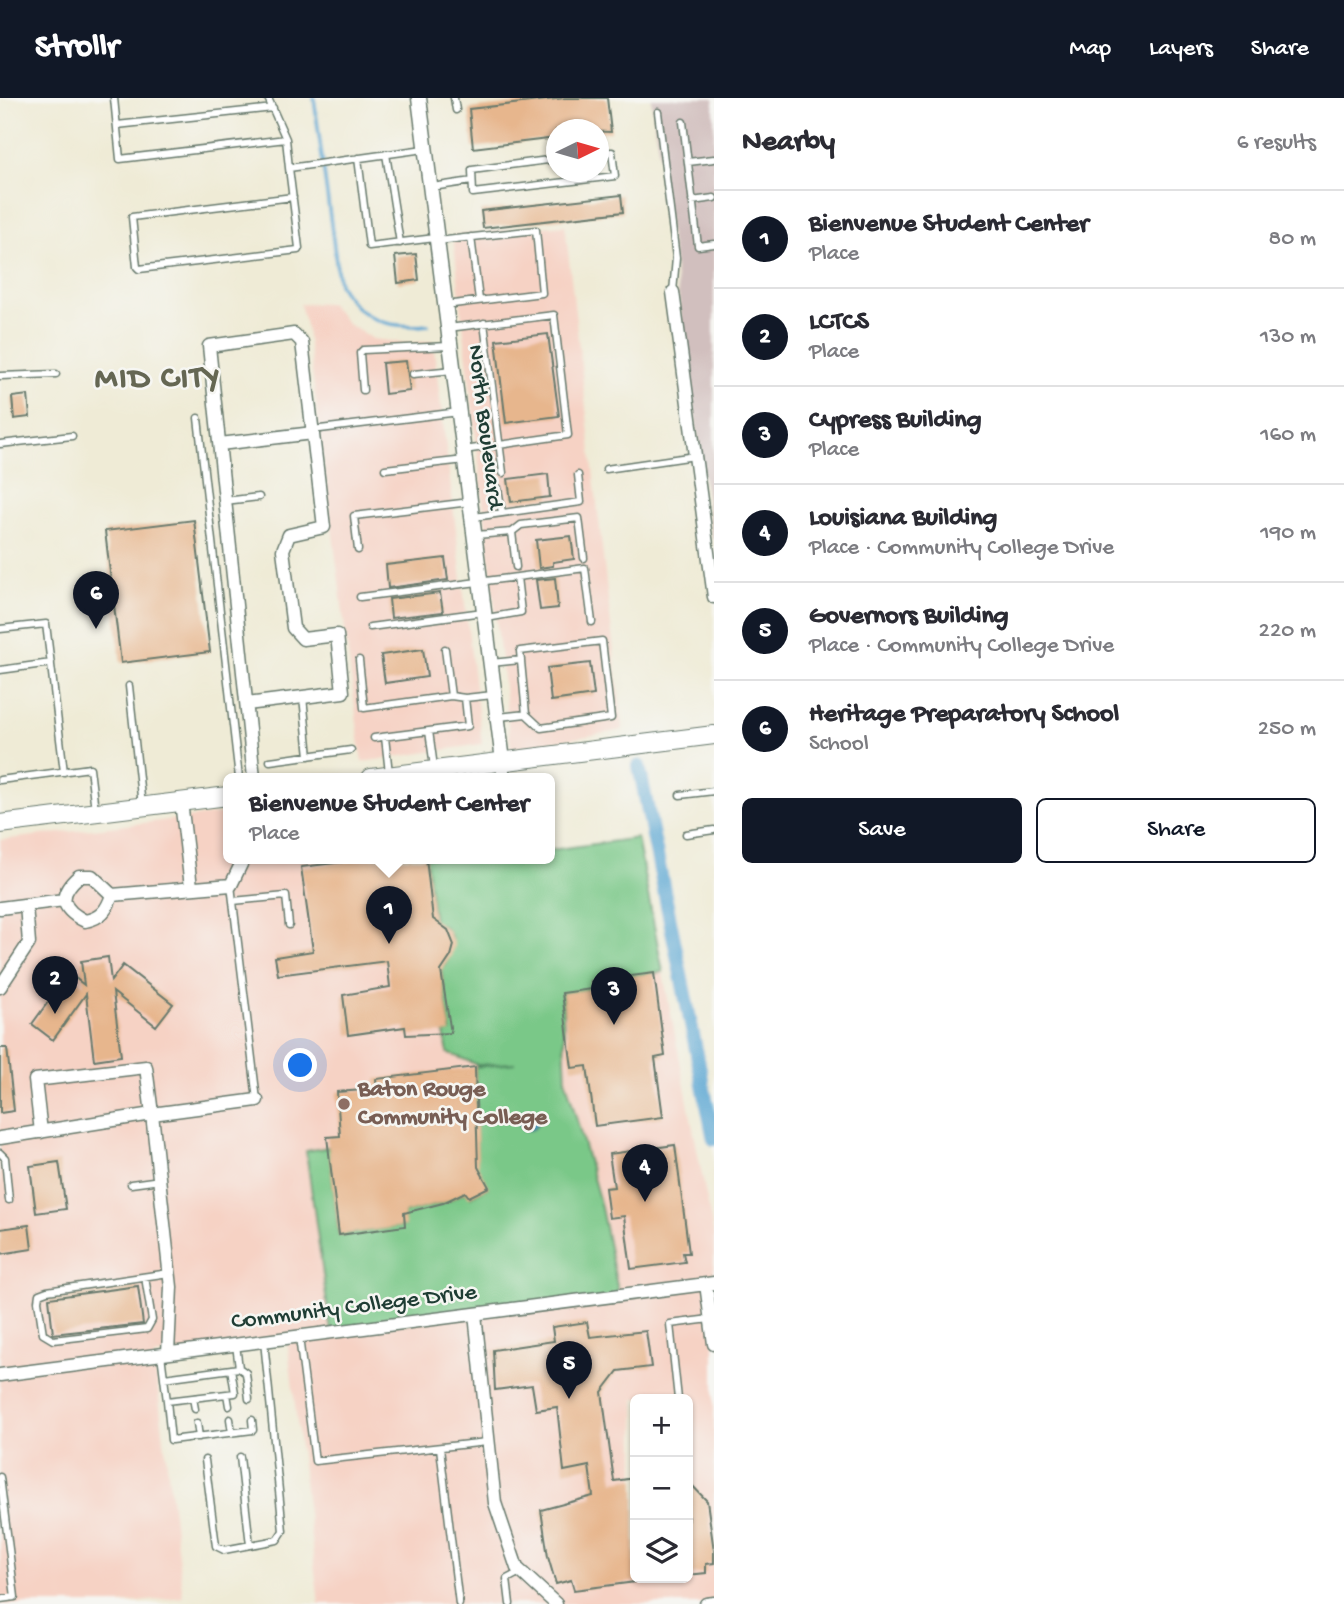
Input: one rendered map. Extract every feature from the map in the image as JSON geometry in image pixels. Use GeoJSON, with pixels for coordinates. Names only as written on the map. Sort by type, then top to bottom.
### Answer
{"type":"FeatureCollection","features":[{"type":"Feature","properties":{"kind":"main road"},"geometry":{"type":"LineString","coordinates":[[411,773],[434,770],[503,770],[617,747],[714,735]]}},
{"type":"Feature","properties":{"kind":"main road"},"geometry":{"type":"LineString","coordinates":[[0,824],[223,797]]}},
{"type":"Feature","properties":{"kind":"street","name":"North Boulevard"},"geometry":{"type":"LineString","coordinates":[[419,98],[503,770]]}},
{"type":"Feature","properties":{"kind":"street"},"geometry":{"type":"LineString","coordinates":[[673,292],[710,546],[714,592]]}},
{"type":"Feature","properties":{"kind":"street"},"geometry":{"type":"LineString","coordinates":[[247,704],[343,692],[337,635],[303,639],[293,628],[283,550],[289,535],[324,527],[302,342],[294,334],[209,346],[254,773]]}},
{"type":"Feature","properties":{"kind":"street"},"geometry":{"type":"LineString","coordinates":[[220,444],[312,431]]}},
{"type":"Feature","properties":{"kind":"street"},"geometry":{"type":"LineString","coordinates":[[181,801],[191,887]]}},
{"type":"Feature","properties":{"kind":"street"},"geometry":{"type":"LineString","coordinates":[[112,895],[108,907],[98,918],[85,922],[70,914],[64,900],[68,886],[79,876],[92,876],[112,895],[231,885],[241,864]]}},
{"type":"Feature","properties":{"kind":"street"},"geometry":{"type":"LineString","coordinates":[[0,908],[64,900]]}},
{"type":"Feature","properties":{"kind":"street"},"geometry":{"type":"LineString","coordinates":[[0,987],[29,943],[26,905]]}},
{"type":"Feature","properties":{"kind":"street"},"geometry":{"type":"LineString","coordinates":[[41,1132],[35,1080],[146,1067],[169,1273],[164,1354]]}},
{"type":"Feature","properties":{"kind":"street"},"geometry":{"type":"LineString","coordinates":[[0,1138],[257,1100]]}},
{"type":"Feature","properties":{"kind":"street"},"geometry":{"type":"LineString","coordinates":[[710,1284],[714,1344]]}},
{"type":"Feature","properties":{"kind":"street","name":"Community College Drive"},"geometry":{"type":"LineString","coordinates":[[0,1375],[710,1284]]}},
{"type":"Feature","properties":{"kind":"street"},"geometry":{"type":"LineString","coordinates":[[475,1314],[495,1503],[520,1572],[556,1604]]}},
{"type":"Feature","properties":{"kind":"street"},"geometry":{"type":"LineString","coordinates":[[706,1604],[714,1603]]}},
{"type":"Feature","properties":{"kind":"lane"},"geometry":{"type":"LineString","coordinates":[[114,98],[120,159],[286,139]]}},
{"type":"Feature","properties":{"kind":"lane"},"geometry":{"type":"LineString","coordinates":[[268,98],[286,139],[293,197],[297,251],[139,269],[136,267],[132,217],[293,197]]}},
{"type":"Feature","properties":{"kind":"lane"},"geometry":{"type":"LineString","coordinates":[[454,98],[456,110]]}},
{"type":"Feature","properties":{"kind":"lane"},"geometry":{"type":"LineString","coordinates":[[117,125],[273,108]]}},
{"type":"Feature","properties":{"kind":"lane"},"geometry":{"type":"LineString","coordinates":[[658,111],[676,258],[673,292]]}},
{"type":"Feature","properties":{"kind":"lane"},"geometry":{"type":"LineString","coordinates":[[683,122],[698,246],[714,244]]}},
{"type":"Feature","properties":{"kind":"lane"},"geometry":{"type":"LineString","coordinates":[[289,168],[426,149]]}},
{"type":"Feature","properties":{"kind":"lane"},"geometry":{"type":"LineString","coordinates":[[609,152],[612,152],[615,176],[609,177]]}},
{"type":"Feature","properties":{"kind":"lane"},"geometry":{"type":"LineString","coordinates":[[386,154],[400,243]]}},
{"type":"Feature","properties":{"kind":"lane"},"geometry":{"type":"LineString","coordinates":[[358,158],[369,246],[536,230],[542,293],[445,305]]}},
{"type":"Feature","properties":{"kind":"lane"},"geometry":{"type":"LineString","coordinates":[[688,162],[714,159]]}},
{"type":"Feature","properties":{"kind":"lane"},"geometry":{"type":"LineString","coordinates":[[546,160],[472,170],[475,194],[568,182]]}},
{"type":"Feature","properties":{"kind":"lane"},"geometry":{"type":"LineString","coordinates":[[430,187],[472,181]]}},
{"type":"Feature","properties":{"kind":"lane"},"geometry":{"type":"LineString","coordinates":[[692,201],[714,198]]}},
{"type":"Feature","properties":{"kind":"lane"},"geometry":{"type":"LineString","coordinates":[[471,237],[479,300]]}},
{"type":"Feature","properties":{"kind":"lane"},"geometry":{"type":"LineString","coordinates":[[385,469],[464,455],[500,445],[568,435],[554,315],[448,328]]}},
{"type":"Feature","properties":{"kind":"lane"},"geometry":{"type":"LineString","coordinates":[[484,323],[503,473]]}},
{"type":"Feature","properties":{"kind":"lane"},"geometry":{"type":"LineString","coordinates":[[363,390],[360,354],[363,350],[450,346]]}},
{"type":"Feature","properties":{"kind":"lane"},"geometry":{"type":"LineString","coordinates":[[413,374],[454,370]]}},
{"type":"Feature","properties":{"kind":"lane"},"geometry":{"type":"LineString","coordinates":[[0,376],[55,374]]}},
{"type":"Feature","properties":{"kind":"lane"},"geometry":{"type":"LineString","coordinates":[[312,431],[459,412]]}},
{"type":"Feature","properties":{"kind":"lane"},"geometry":{"type":"LineString","coordinates":[[198,418],[238,773]]}},
{"type":"Feature","properties":{"kind":"lane"},"geometry":{"type":"LineString","coordinates":[[0,444],[72,436]]}},
{"type":"Feature","properties":{"kind":"lane"},"geometry":{"type":"LineString","coordinates":[[606,468],[695,456]]}},
{"type":"Feature","properties":{"kind":"lane"},"geometry":{"type":"LineString","coordinates":[[472,517],[580,502],[578,475]]}},
{"type":"Feature","properties":{"kind":"lane"},"geometry":{"type":"LineString","coordinates":[[498,488],[502,513]]}},
{"type":"Feature","properties":{"kind":"lane"},"geometry":{"type":"LineString","coordinates":[[225,501],[259,497]]}},
{"type":"Feature","properties":{"kind":"lane"},"geometry":{"type":"LineString","coordinates":[[358,550],[354,516],[470,502]]}},
{"type":"Feature","properties":{"kind":"lane"},"geometry":{"type":"LineString","coordinates":[[474,536],[512,532],[521,525],[579,518],[583,558]]}},
{"type":"Feature","properties":{"kind":"lane"},"geometry":{"type":"LineString","coordinates":[[512,532],[516,567]]}},
{"type":"Feature","properties":{"kind":"lane"},"geometry":{"type":"LineString","coordinates":[[360,597],[585,568],[592,622]]}},
{"type":"Feature","properties":{"kind":"lane"},"geometry":{"type":"LineString","coordinates":[[370,627],[521,612],[517,577]]}},
{"type":"Feature","properties":{"kind":"lane"},"geometry":{"type":"LineString","coordinates":[[0,629],[46,624],[64,772]]}},
{"type":"Feature","properties":{"kind":"lane"},"geometry":{"type":"LineString","coordinates":[[602,641],[611,718],[541,729],[526,714],[520,651],[602,641]]}},
{"type":"Feature","properties":{"kind":"lane"},"geometry":{"type":"LineString","coordinates":[[445,649],[451,696]]}},
{"type":"Feature","properties":{"kind":"lane"},"geometry":{"type":"LineString","coordinates":[[359,660],[365,708],[451,696],[465,698],[494,694]]}},
{"type":"Feature","properties":{"kind":"lane"},"geometry":{"type":"LineString","coordinates":[[490,663],[521,660]]}},
{"type":"Feature","properties":{"kind":"lane"},"geometry":{"type":"LineString","coordinates":[[0,670],[51,663]]}},
{"type":"Feature","properties":{"kind":"lane"},"geometry":{"type":"LineString","coordinates":[[129,686],[142,806]]}},
{"type":"Feature","properties":{"kind":"lane"},"geometry":{"type":"LineString","coordinates":[[303,697],[309,756]]}},
{"type":"Feature","properties":{"kind":"lane"},"geometry":{"type":"LineString","coordinates":[[373,738],[468,726],[465,698]]}},
{"type":"Feature","properties":{"kind":"lane"},"geometry":{"type":"LineString","coordinates":[[497,717],[526,714]]}},
{"type":"Feature","properties":{"kind":"lane"},"geometry":{"type":"LineString","coordinates":[[429,731],[434,770]]}},
{"type":"Feature","properties":{"kind":"lane"},"geometry":{"type":"LineString","coordinates":[[380,773],[385,737]]}},
{"type":"Feature","properties":{"kind":"lane"},"geometry":{"type":"LineString","coordinates":[[270,761],[351,750]]}},
{"type":"Feature","properties":{"kind":"lane"},"geometry":{"type":"LineString","coordinates":[[0,780],[90,768],[95,812]]}},
{"type":"Feature","properties":{"kind":"lane"},"geometry":{"type":"LineString","coordinates":[[680,795],[714,791]]}},
{"type":"Feature","properties":{"kind":"lane"},"geometry":{"type":"LineString","coordinates":[[686,834],[714,831]]}},
{"type":"Feature","properties":{"kind":"lane"},"geometry":{"type":"LineString","coordinates":[[231,885],[257,1100]]}},
{"type":"Feature","properties":{"kind":"lane"},"geometry":{"type":"LineString","coordinates":[[233,901],[286,896],[289,925]]}},
{"type":"Feature","properties":{"kind":"lane"},"geometry":{"type":"LineString","coordinates":[[0,1153],[5,1158],[9,1200]]}},
{"type":"Feature","properties":{"kind":"lane"},"geometry":{"type":"LineString","coordinates":[[131,1184],[160,1180]]}},
{"type":"Feature","properties":{"kind":"lane"},"geometry":{"type":"LineString","coordinates":[[145,1277],[152,1320],[147,1329],[53,1340],[43,1334],[38,1301],[40,1294],[169,1273]]}},
{"type":"Feature","properties":{"kind":"lane"},"geometry":{"type":"LineString","coordinates":[[677,1394],[670,1324],[712,1321]]}},
{"type":"Feature","properties":{"kind":"lane"},"geometry":{"type":"LineString","coordinates":[[299,1337],[315,1461],[487,1442]]}},
{"type":"Feature","properties":{"kind":"lane"},"geometry":{"type":"LineString","coordinates":[[205,1460],[216,1546],[224,1550],[277,1540],[284,1531],[264,1341]]}},
{"type":"Feature","properties":{"kind":"lane"},"geometry":{"type":"LineString","coordinates":[[167,1401],[235,1393],[236,1345]]}},
{"type":"Feature","properties":{"kind":"lane"},"geometry":{"type":"LineString","coordinates":[[164,1354],[164,1378],[172,1440],[253,1430],[251,1420]]}},
{"type":"Feature","properties":{"kind":"lane"},"geometry":{"type":"LineString","coordinates":[[164,1378],[235,1368],[246,1373],[249,1399]]}},
{"type":"Feature","properties":{"kind":"lane"},"geometry":{"type":"LineString","coordinates":[[227,1394],[229,1406]]}},
{"type":"Feature","properties":{"kind":"lane"},"geometry":{"type":"LineString","coordinates":[[193,1398],[195,1409]]}},
{"type":"Feature","properties":{"kind":"lane"},"geometry":{"type":"LineString","coordinates":[[230,1419],[232,1433]]}},
{"type":"Feature","properties":{"kind":"lane"},"geometry":{"type":"LineString","coordinates":[[197,1423],[199,1437]]}},
{"type":"Feature","properties":{"kind":"lane"},"geometry":{"type":"LineString","coordinates":[[440,1448],[459,1604]]}},
{"type":"Feature","properties":{"kind":"lane"},"geometry":{"type":"LineString","coordinates":[[240,1457],[250,1545]]}},
{"type":"Feature","properties":{"kind":"lane"},"geometry":{"type":"LineString","coordinates":[[0,1477],[3,1525],[15,1597],[0,1599]]}},
{"type":"Feature","properties":{"kind":"lane"},"geometry":{"type":"LineString","coordinates":[[0,1562],[10,1561]]}},
{"type":"Feature","properties":{"kind":"lane"},"geometry":{"type":"LineString","coordinates":[[510,1604],[507,1579],[520,1572]]}},
{"type":"Feature","properties":{"kind":"shaded area"},"geometry":{"type":"Polygon","coordinates":[[[651,98],[714,98],[714,539],[712,539],[651,98]]]}},
{"type":"Feature","properties":{"kind":"shaded area"},"geometry":{"type":"Polygon","coordinates":[[[565,225],[623,730],[511,749],[453,235],[565,225]]]}},
{"type":"Feature","properties":{"kind":"shaded area"},"geometry":{"type":"Polygon","coordinates":[[[329,303],[348,324],[373,339],[406,343],[433,341],[482,744],[362,762],[307,331],[300,304],[329,303]]]}},
{"type":"Feature","properties":{"kind":"shaded area","name":"Baton Rouge Community College"},"geometry":{"type":"Polygon","coordinates":[[[223,814],[223,864],[555,864],[555,849],[637,838],[714,1237],[714,1604],[319,1604],[287,1339],[154,1356],[183,1597],[120,1604],[0,1604],[0,840],[223,814]]]}},
{"type":"Feature","properties":{"kind":"green space"},"geometry":{"type":"Polygon","coordinates":[[[637,838],[663,972],[592,981],[592,989],[562,993],[566,1081],[600,1203],[619,1296],[331,1333],[306,1151],[329,1147],[339,1235],[404,1226],[404,1213],[443,1203],[465,1192],[470,1197],[488,1187],[477,1167],[475,1067],[515,1063],[478,1065],[448,1053],[444,1033],[451,1032],[441,971],[449,957],[452,943],[448,931],[434,922],[427,864],[555,864],[555,849],[637,838]]]}},
{"type":"Feature","properties":{"kind":"water"},"geometry":{"type":"Polygon","coordinates":[[[528,1110],[535,1113],[538,1120],[535,1127],[528,1130],[521,1127],[518,1120],[521,1113],[528,1110]]]}},
{"type":"Feature","properties":{"kind":"building"},"geometry":{"type":"Polygon","coordinates":[[[565,98],[607,98],[611,132],[609,119],[546,119],[546,139],[473,148],[469,109],[565,98]]]}},
{"type":"Feature","properties":{"kind":"building"},"geometry":{"type":"Polygon","coordinates":[[[621,195],[623,212],[483,228],[481,211],[621,195]]]}},
{"type":"Feature","properties":{"kind":"building"},"geometry":{"type":"Polygon","coordinates":[[[416,254],[419,280],[398,283],[395,256],[416,254]]]}},
{"type":"Feature","properties":{"kind":"building"},"geometry":{"type":"Polygon","coordinates":[[[548,334],[559,416],[506,423],[496,340],[548,334]]]}},
{"type":"Feature","properties":{"kind":"building"},"geometry":{"type":"Polygon","coordinates":[[[406,361],[410,391],[385,394],[382,363],[406,361]]]}},
{"type":"Feature","properties":{"kind":"building"},"geometry":{"type":"Polygon","coordinates":[[[28,395],[30,417],[14,419],[12,397],[28,395]]]}},
{"type":"Feature","properties":{"kind":"building"},"geometry":{"type":"Polygon","coordinates":[[[548,474],[550,497],[511,502],[508,479],[548,474]]]}},
{"type":"Feature","properties":{"kind":"building"},"geometry":{"type":"Polygon","coordinates":[[[194,520],[210,652],[121,663],[105,531],[194,520]]]}},
{"type":"Feature","properties":{"kind":"building"},"geometry":{"type":"Polygon","coordinates":[[[571,536],[574,559],[553,562],[553,566],[539,568],[536,540],[571,536]]]}},
{"type":"Feature","properties":{"kind":"building"},"geometry":{"type":"Polygon","coordinates":[[[445,558],[448,580],[388,588],[386,565],[445,558]]]}},
{"type":"Feature","properties":{"kind":"building"},"geometry":{"type":"Polygon","coordinates":[[[555,578],[558,608],[540,610],[536,580],[555,578]]]}},
{"type":"Feature","properties":{"kind":"building"},"geometry":{"type":"Polygon","coordinates":[[[440,593],[443,612],[391,618],[389,599],[440,593]]]}},
{"type":"Feature","properties":{"kind":"building"},"geometry":{"type":"Polygon","coordinates":[[[423,649],[427,677],[385,683],[381,655],[423,649]]]}},
{"type":"Feature","properties":{"kind":"building"},"geometry":{"type":"Polygon","coordinates":[[[590,663],[594,695],[551,701],[547,668],[590,663]]]}},
{"type":"Feature","properties":{"kind":"building"},"geometry":{"type":"Polygon","coordinates":[[[326,864],[427,864],[433,919],[448,930],[454,945],[451,956],[441,971],[451,1033],[406,1035],[405,1027],[348,1035],[343,995],[390,987],[387,961],[278,975],[275,957],[313,951],[301,867],[326,864]]]}},
{"type":"Feature","properties":{"kind":"building"},"geometry":{"type":"Polygon","coordinates":[[[108,957],[111,981],[123,965],[173,1004],[156,1026],[113,992],[121,1056],[94,1060],[86,994],[53,1040],[32,1024],[69,973],[84,985],[81,961],[108,957]]]}},
{"type":"Feature","properties":{"kind":"building"},"geometry":{"type":"Polygon","coordinates":[[[654,973],[665,1056],[655,1058],[663,1117],[595,1126],[587,1066],[572,1068],[562,993],[592,989],[591,981],[654,973]]]}},
{"type":"Feature","properties":{"kind":"building"},"geometry":{"type":"Polygon","coordinates":[[[0,1048],[7,1048],[14,1111],[0,1113],[0,1048]]]}},
{"type":"Feature","properties":{"kind":"building"},"geometry":{"type":"Polygon","coordinates":[[[475,1067],[478,1167],[489,1187],[469,1197],[465,1192],[443,1203],[404,1213],[405,1226],[339,1235],[327,1137],[340,1136],[337,1092],[377,1089],[376,1079],[475,1067]]]}},
{"type":"Feature","properties":{"kind":"building"},"geometry":{"type":"Polygon","coordinates":[[[675,1145],[689,1253],[683,1253],[685,1262],[631,1269],[624,1216],[609,1218],[605,1188],[614,1187],[609,1154],[675,1145]]]}},
{"type":"Feature","properties":{"kind":"building"},"geometry":{"type":"Polygon","coordinates":[[[59,1162],[66,1209],[36,1213],[30,1166],[59,1162]]]}},
{"type":"Feature","properties":{"kind":"building"},"geometry":{"type":"Polygon","coordinates":[[[29,1225],[32,1249],[0,1254],[0,1229],[29,1225]]]}},
{"type":"Feature","properties":{"kind":"building"},"geometry":{"type":"Polygon","coordinates":[[[138,1286],[143,1324],[53,1334],[49,1298],[138,1286]]]}},
{"type":"Feature","properties":{"kind":"building"},"geometry":{"type":"Polygon","coordinates":[[[587,1322],[590,1337],[646,1331],[651,1367],[618,1371],[602,1392],[614,1481],[630,1479],[630,1583],[574,1590],[571,1580],[556,1584],[548,1557],[541,1510],[593,1496],[589,1466],[564,1471],[557,1407],[536,1410],[532,1385],[495,1390],[493,1350],[554,1341],[552,1327],[587,1322]]]}},
{"type":"Feature","properties":{"kind":"building"},"geometry":{"type":"Polygon","coordinates":[[[693,1486],[707,1501],[714,1563],[706,1564],[706,1573],[693,1574],[693,1486]]]}},
{"type":"Feature","properties":{"kind":"waterway"},"geometry":{"type":"LineString","coordinates":[[314,98],[339,284],[356,306],[376,320],[400,325],[428,325]]}},
{"type":"Feature","properties":{"kind":"waterway"},"geometry":{"type":"LineString","coordinates":[[639,766],[714,1139]]}},
{"type":"Feature","properties":{"kind":"place","name":"Heritage Preparatory School"},"geometry":{"type":"Point","coordinates":[96,629]}},
{"type":"Feature","properties":{"kind":"place","name":"Bienvenue Student Center"},"geometry":{"type":"Point","coordinates":[389,944]}},
{"type":"Feature","properties":{"kind":"place","name":"LCTCS"},"geometry":{"type":"Point","coordinates":[55,1014]}},
{"type":"Feature","properties":{"kind":"place","name":"Cypress Building"},"geometry":{"type":"Point","coordinates":[614,1025]}},
{"type":"Feature","properties":{"kind":"place","name":"Baton Rouge Community College"},"geometry":{"type":"Point","coordinates":[344,1104]}},
{"type":"Feature","properties":{"kind":"place","name":"Louisiana Building"},"geometry":{"type":"Point","coordinates":[645,1202]}},
{"type":"Feature","properties":{"kind":"place","name":"Governors Building"},"geometry":{"type":"Point","coordinates":[569,1399]}},
{"type":"Feature","properties":{"kind":"district","name":"MID CITY"},"geometry":{"type":"Point","coordinates":[158,380]}}]}
